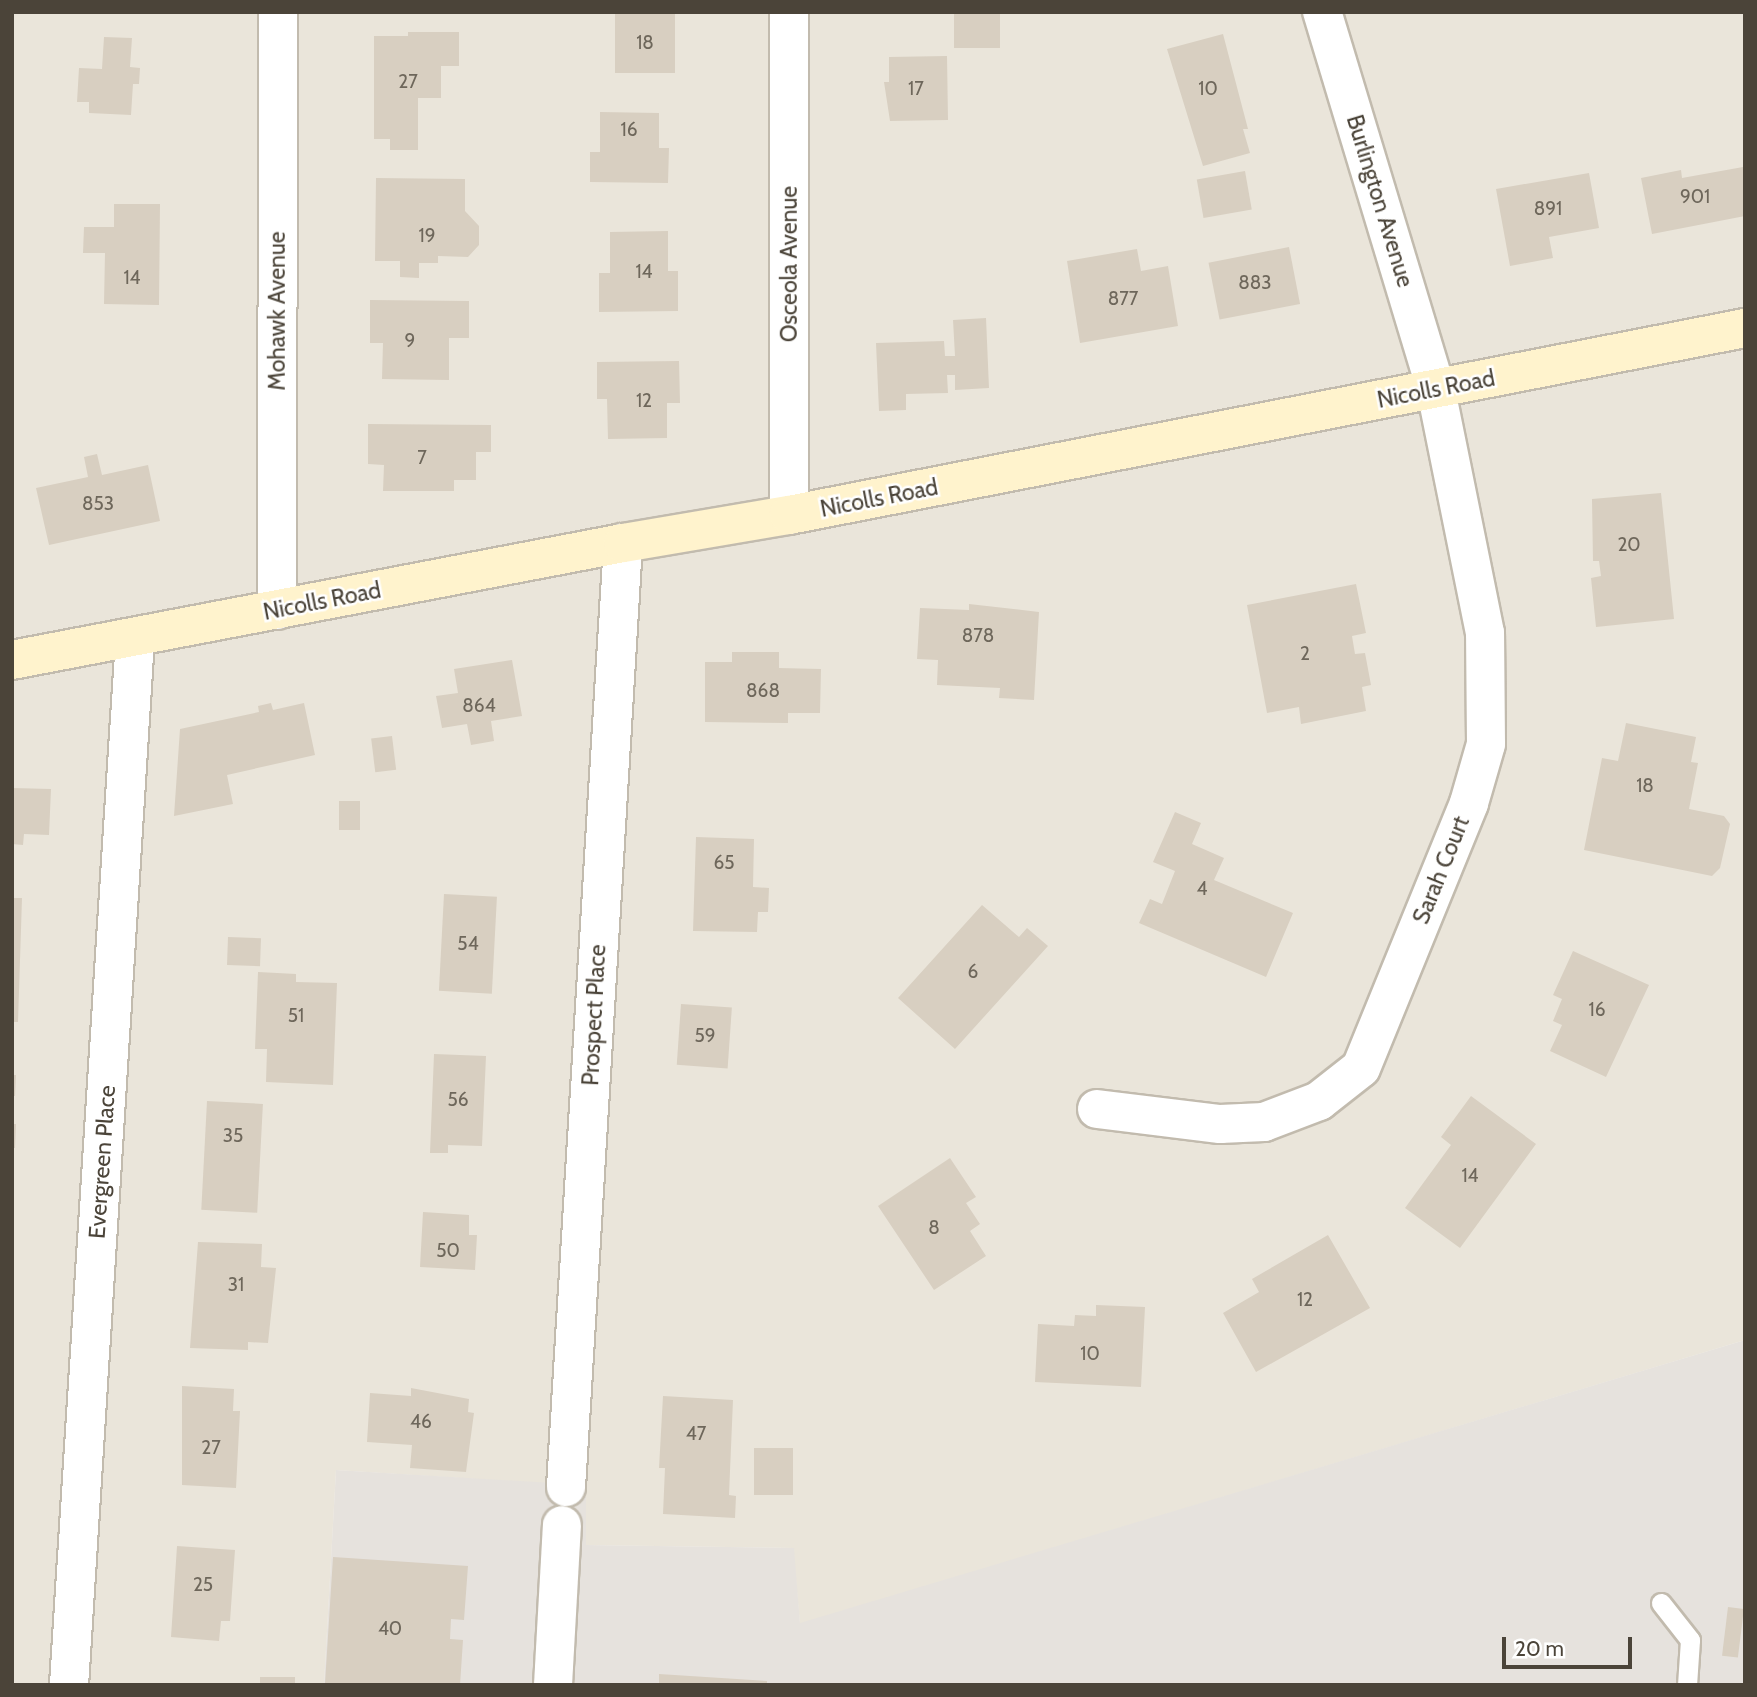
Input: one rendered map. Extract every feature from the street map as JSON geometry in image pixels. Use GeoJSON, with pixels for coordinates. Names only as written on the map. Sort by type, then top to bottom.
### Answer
{"type":"FeatureCollection","features":[{"type":"Feature","properties":{"kind":"street","name":"Mohawk Avenue"},"geometry":{"type":"LineString","coordinates":[[277,610],[278,12]]}},
{"type":"Feature","properties":{"kind":"street","name":"Osceola Avenue"},"geometry":{"type":"LineString","coordinates":[[789,12],[789,515]]}},
{"type":"Feature","properties":{"kind":"street","name":"Burlington Avenue"},"geometry":{"type":"LineString","coordinates":[[1322,12],[1436,389]]}},
{"type":"Feature","properties":{"kind":"street","name":"Nicolls Road"},"geometry":{"type":"LineString","coordinates":[[12,660],[135,640],[623,542],[789,515],[1745,328]]}},
{"type":"Feature","properties":{"kind":"street","name":"Sarah Court"},"geometry":{"type":"LineString","coordinates":[[1097,1109],[1220,1125],[1264,1122],[1319,1101],[1361,1068],[1469,803],[1486,744],[1485,633],[1436,389]]}},
{"type":"Feature","properties":{"kind":"street","name":"Prospect Place"},"geometry":{"type":"LineString","coordinates":[[566,1486],[623,542]]}},
{"type":"Feature","properties":{"kind":"street","name":"Evergreen Place"},"geometry":{"type":"LineString","coordinates":[[69,1685],[135,640]]}},
{"type":"Feature","properties":{"kind":"street"},"geometry":{"type":"LineString","coordinates":[[553,1685],[562,1525]]}},
{"type":"Feature","properties":{"kind":"lane"},"geometry":{"type":"LineString","coordinates":[[1661,1603],[1690,1640],[1688,1685]]}},
{"type":"Feature","properties":{"kind":"shaded area"},"geometry":{"type":"Polygon","coordinates":[[[12,12],[1745,12],[1745,1340],[800,1624],[793,1548],[585,1545],[586,1486],[336,1470],[324,1685],[12,1685],[12,12]]]}},
{"type":"Feature","properties":{"kind":"shaded area"},"geometry":{"type":"Polygon","coordinates":[[[1745,1340],[1745,1685],[324,1685],[336,1470],[586,1485],[586,1545],[794,1548],[800,1623],[1745,1340]]]}},
{"type":"Feature","properties":{"kind":"building"},"geometry":{"type":"Polygon","coordinates":[[[615,12],[675,12],[675,73],[615,73],[615,12]]]}},
{"type":"Feature","properties":{"kind":"building"},"geometry":{"type":"Polygon","coordinates":[[[954,12],[1000,12],[1000,48],[954,48],[954,12]]]}},
{"type":"Feature","properties":{"kind":"building"},"geometry":{"type":"Polygon","coordinates":[[[408,32],[459,32],[459,66],[441,66],[441,98],[418,98],[418,150],[390,150],[390,139],[374,139],[374,36],[408,36],[408,32]]]}},
{"type":"Feature","properties":{"kind":"building"},"geometry":{"type":"Polygon","coordinates":[[[1223,34],[1248,129],[1243,129],[1250,153],[1203,166],[1167,49],[1223,34]]]}},
{"type":"Feature","properties":{"kind":"building"},"geometry":{"type":"Polygon","coordinates":[[[104,37],[132,38],[130,67],[140,68],[139,84],[133,84],[131,115],[89,113],[89,102],[77,102],[79,68],[102,69],[104,37]]]}},
{"type":"Feature","properties":{"kind":"building"},"geometry":{"type":"Polygon","coordinates":[[[947,56],[948,120],[890,121],[884,82],[889,82],[889,57],[947,56]]]}},
{"type":"Feature","properties":{"kind":"building"},"geometry":{"type":"Polygon","coordinates":[[[600,112],[659,113],[659,148],[669,148],[668,183],[590,182],[590,152],[600,152],[600,112]]]}},
{"type":"Feature","properties":{"kind":"building"},"geometry":{"type":"Polygon","coordinates":[[[1743,167],[1745,216],[1652,234],[1641,178],[1681,170],[1682,178],[1743,167]]]}},
{"type":"Feature","properties":{"kind":"building"},"geometry":{"type":"Polygon","coordinates":[[[1245,171],[1252,209],[1204,218],[1197,180],[1245,171]]]}},
{"type":"Feature","properties":{"kind":"building"},"geometry":{"type":"Polygon","coordinates":[[[1589,173],[1599,228],[1549,237],[1553,258],[1510,266],[1496,189],[1589,173]]]}},
{"type":"Feature","properties":{"kind":"building"},"geometry":{"type":"Polygon","coordinates":[[[376,178],[465,179],[465,211],[479,226],[479,245],[468,257],[438,256],[438,263],[419,263],[419,278],[400,277],[400,261],[375,261],[376,178]]]}},
{"type":"Feature","properties":{"kind":"building"},"geometry":{"type":"Polygon","coordinates":[[[114,204],[160,204],[159,305],[104,304],[105,253],[83,253],[84,227],[114,227],[114,204]]]}},
{"type":"Feature","properties":{"kind":"building"},"geometry":{"type":"Polygon","coordinates":[[[668,231],[668,271],[678,271],[678,311],[599,312],[599,273],[610,273],[610,232],[668,231]]]}},
{"type":"Feature","properties":{"kind":"building"},"geometry":{"type":"Polygon","coordinates":[[[1289,247],[1300,304],[1220,320],[1209,263],[1289,247]]]}},
{"type":"Feature","properties":{"kind":"building"},"geometry":{"type":"Polygon","coordinates":[[[1137,249],[1141,271],[1168,266],[1178,326],[1080,343],[1067,261],[1137,249]]]}},
{"type":"Feature","properties":{"kind":"building"},"geometry":{"type":"Polygon","coordinates":[[[370,300],[469,301],[469,338],[449,338],[449,380],[382,379],[383,343],[370,343],[370,300]]]}},
{"type":"Feature","properties":{"kind":"building"},"geometry":{"type":"Polygon","coordinates":[[[986,318],[989,388],[955,390],[955,375],[947,375],[948,393],[906,394],[906,410],[879,411],[876,343],[944,341],[945,356],[955,356],[953,320],[986,318]]]}},
{"type":"Feature","properties":{"kind":"building"},"geometry":{"type":"Polygon","coordinates":[[[679,361],[680,403],[667,403],[667,438],[608,439],[607,399],[597,399],[597,362],[679,361]]]}},
{"type":"Feature","properties":{"kind":"building"},"geometry":{"type":"Polygon","coordinates":[[[368,424],[491,425],[491,452],[476,452],[476,480],[454,480],[454,491],[383,491],[384,465],[368,464],[368,424]]]}},
{"type":"Feature","properties":{"kind":"building"},"geometry":{"type":"Polygon","coordinates":[[[97,454],[102,475],[148,465],[160,521],[49,545],[36,488],[88,477],[84,457],[97,454]]]}},
{"type":"Feature","properties":{"kind":"building"},"geometry":{"type":"Polygon","coordinates":[[[1661,493],[1674,619],[1596,627],[1591,578],[1601,576],[1599,561],[1593,561],[1592,499],[1661,493]]]}},
{"type":"Feature","properties":{"kind":"building"},"geometry":{"type":"Polygon","coordinates":[[[1356,584],[1366,633],[1352,636],[1355,654],[1365,653],[1371,685],[1362,687],[1366,711],[1301,724],[1299,707],[1267,713],[1247,605],[1356,584]]]}},
{"type":"Feature","properties":{"kind":"building"},"geometry":{"type":"Polygon","coordinates":[[[969,604],[1039,612],[1034,700],[999,698],[1000,688],[937,685],[938,660],[917,659],[920,608],[969,610],[969,604]]]}},
{"type":"Feature","properties":{"kind":"building"},"geometry":{"type":"Polygon","coordinates":[[[732,652],[779,652],[779,668],[821,669],[820,713],[788,713],[788,723],[705,722],[705,662],[732,662],[732,652]]]}},
{"type":"Feature","properties":{"kind":"building"},"geometry":{"type":"Polygon","coordinates":[[[512,660],[522,716],[491,721],[494,741],[471,745],[467,724],[442,728],[436,696],[458,693],[454,669],[512,660]]]}},
{"type":"Feature","properties":{"kind":"building"},"geometry":{"type":"Polygon","coordinates":[[[271,703],[273,710],[304,703],[315,755],[227,775],[233,804],[174,816],[180,729],[259,712],[258,706],[271,703]]]}},
{"type":"Feature","properties":{"kind":"building"},"geometry":{"type":"Polygon","coordinates":[[[1626,723],[1696,737],[1691,762],[1698,763],[1689,809],[1724,816],[1730,824],[1720,868],[1712,876],[1584,850],[1602,758],[1618,761],[1626,723]]]}},
{"type":"Feature","properties":{"kind":"building"},"geometry":{"type":"Polygon","coordinates":[[[392,736],[396,770],[375,772],[371,739],[392,736]]]}},
{"type":"Feature","properties":{"kind":"building"},"geometry":{"type":"Polygon","coordinates":[[[12,788],[51,789],[49,835],[24,834],[23,845],[12,844],[12,788]]]}},
{"type":"Feature","properties":{"kind":"building"},"geometry":{"type":"Polygon","coordinates":[[[339,801],[360,801],[360,830],[339,830],[339,801]]]}},
{"type":"Feature","properties":{"kind":"building"},"geometry":{"type":"Polygon","coordinates":[[[1175,812],[1201,823],[1192,844],[1224,858],[1214,880],[1293,913],[1266,977],[1139,923],[1150,899],[1162,904],[1175,871],[1153,862],[1175,812]]]}},
{"type":"Feature","properties":{"kind":"building"},"geometry":{"type":"Polygon","coordinates":[[[696,837],[754,839],[753,887],[769,888],[768,912],[758,912],[757,932],[693,931],[696,837]]]}},
{"type":"Feature","properties":{"kind":"building"},"geometry":{"type":"Polygon","coordinates":[[[444,894],[497,897],[492,994],[439,991],[444,894]]]}},
{"type":"Feature","properties":{"kind":"building"},"geometry":{"type":"Polygon","coordinates":[[[12,898],[22,898],[18,1022],[12,1022],[12,898]]]}},
{"type":"Feature","properties":{"kind":"building"},"geometry":{"type":"Polygon","coordinates":[[[982,905],[1019,937],[1027,928],[1048,946],[955,1049],[898,998],[982,905]]]}},
{"type":"Feature","properties":{"kind":"building"},"geometry":{"type":"Polygon","coordinates":[[[228,937],[261,938],[260,966],[227,965],[228,937]]]}},
{"type":"Feature","properties":{"kind":"building"},"geometry":{"type":"Polygon","coordinates":[[[1573,951],[1649,985],[1606,1077],[1550,1051],[1562,1025],[1553,1021],[1562,999],[1553,995],[1573,951]]]}},
{"type":"Feature","properties":{"kind":"building"},"geometry":{"type":"Polygon","coordinates":[[[258,972],[296,974],[296,982],[337,983],[333,1085],[266,1082],[267,1049],[255,1049],[258,972]]]}},
{"type":"Feature","properties":{"kind":"building"},"geometry":{"type":"Polygon","coordinates":[[[681,1004],[732,1008],[728,1068],[677,1065],[681,1004]]]}},
{"type":"Feature","properties":{"kind":"building"},"geometry":{"type":"Polygon","coordinates":[[[434,1054],[486,1056],[482,1146],[448,1145],[448,1153],[430,1153],[434,1054]]]}},
{"type":"Feature","properties":{"kind":"building"},"geometry":{"type":"Polygon","coordinates":[[[12,1075],[16,1075],[15,1096],[12,1096],[12,1075]]]}},
{"type":"Feature","properties":{"kind":"building"},"geometry":{"type":"Polygon","coordinates":[[[1471,1096],[1536,1144],[1460,1248],[1405,1208],[1451,1145],[1441,1137],[1471,1096]]]}},
{"type":"Feature","properties":{"kind":"building"},"geometry":{"type":"Polygon","coordinates":[[[207,1101],[263,1104],[257,1213],[201,1210],[207,1101]]]}},
{"type":"Feature","properties":{"kind":"building"},"geometry":{"type":"Polygon","coordinates":[[[12,1124],[16,1124],[15,1148],[12,1148],[12,1124]]]}},
{"type":"Feature","properties":{"kind":"building"},"geometry":{"type":"Polygon","coordinates":[[[950,1158],[976,1197],[966,1203],[980,1224],[970,1231],[986,1256],[934,1290],[878,1206],[950,1158]]]}},
{"type":"Feature","properties":{"kind":"building"},"geometry":{"type":"Polygon","coordinates":[[[423,1212],[469,1215],[469,1235],[477,1235],[475,1270],[420,1267],[423,1212]]]}},
{"type":"Feature","properties":{"kind":"building"},"geometry":{"type":"Polygon","coordinates":[[[1328,1235],[1370,1308],[1256,1372],[1223,1313],[1259,1292],[1252,1279],[1328,1235]]]}},
{"type":"Feature","properties":{"kind":"building"},"geometry":{"type":"Polygon","coordinates":[[[198,1242],[262,1244],[261,1267],[276,1268],[268,1343],[248,1342],[248,1350],[190,1348],[198,1242]]]}},
{"type":"Feature","properties":{"kind":"building"},"geometry":{"type":"Polygon","coordinates":[[[1096,1305],[1145,1307],[1141,1387],[1035,1382],[1038,1324],[1074,1326],[1075,1315],[1096,1316],[1096,1305]]]}},
{"type":"Feature","properties":{"kind":"building"},"geometry":{"type":"Polygon","coordinates":[[[182,1386],[234,1389],[233,1411],[240,1411],[236,1488],[182,1485],[182,1386]]]}},
{"type":"Feature","properties":{"kind":"building"},"geometry":{"type":"Polygon","coordinates":[[[411,1388],[469,1399],[468,1412],[474,1413],[466,1472],[410,1468],[412,1445],[367,1442],[370,1393],[411,1396],[411,1388]]]}},
{"type":"Feature","properties":{"kind":"building"},"geometry":{"type":"Polygon","coordinates":[[[663,1396],[733,1400],[729,1495],[736,1496],[735,1518],[663,1514],[665,1468],[659,1468],[663,1396]]]}},
{"type":"Feature","properties":{"kind":"building"},"geometry":{"type":"Polygon","coordinates":[[[754,1448],[793,1448],[793,1495],[754,1495],[754,1448]]]}},
{"type":"Feature","properties":{"kind":"building"},"geometry":{"type":"Polygon","coordinates":[[[177,1546],[235,1550],[230,1621],[221,1621],[219,1641],[171,1637],[177,1546]]]}},
{"type":"Feature","properties":{"kind":"building"},"geometry":{"type":"Polygon","coordinates":[[[333,1557],[468,1566],[464,1620],[451,1619],[450,1639],[463,1640],[460,1685],[325,1683],[333,1557]]]}},
{"type":"Feature","properties":{"kind":"building"},"geometry":{"type":"Polygon","coordinates":[[[1728,1607],[1744,1609],[1738,1658],[1722,1656],[1728,1607]]]}},
{"type":"Feature","properties":{"kind":"building"},"geometry":{"type":"Polygon","coordinates":[[[659,1674],[767,1681],[767,1685],[659,1685],[659,1674]]]}},
{"type":"Feature","properties":{"kind":"building"},"geometry":{"type":"Polygon","coordinates":[[[260,1677],[295,1677],[295,1685],[260,1685],[260,1677]]]}}]}
